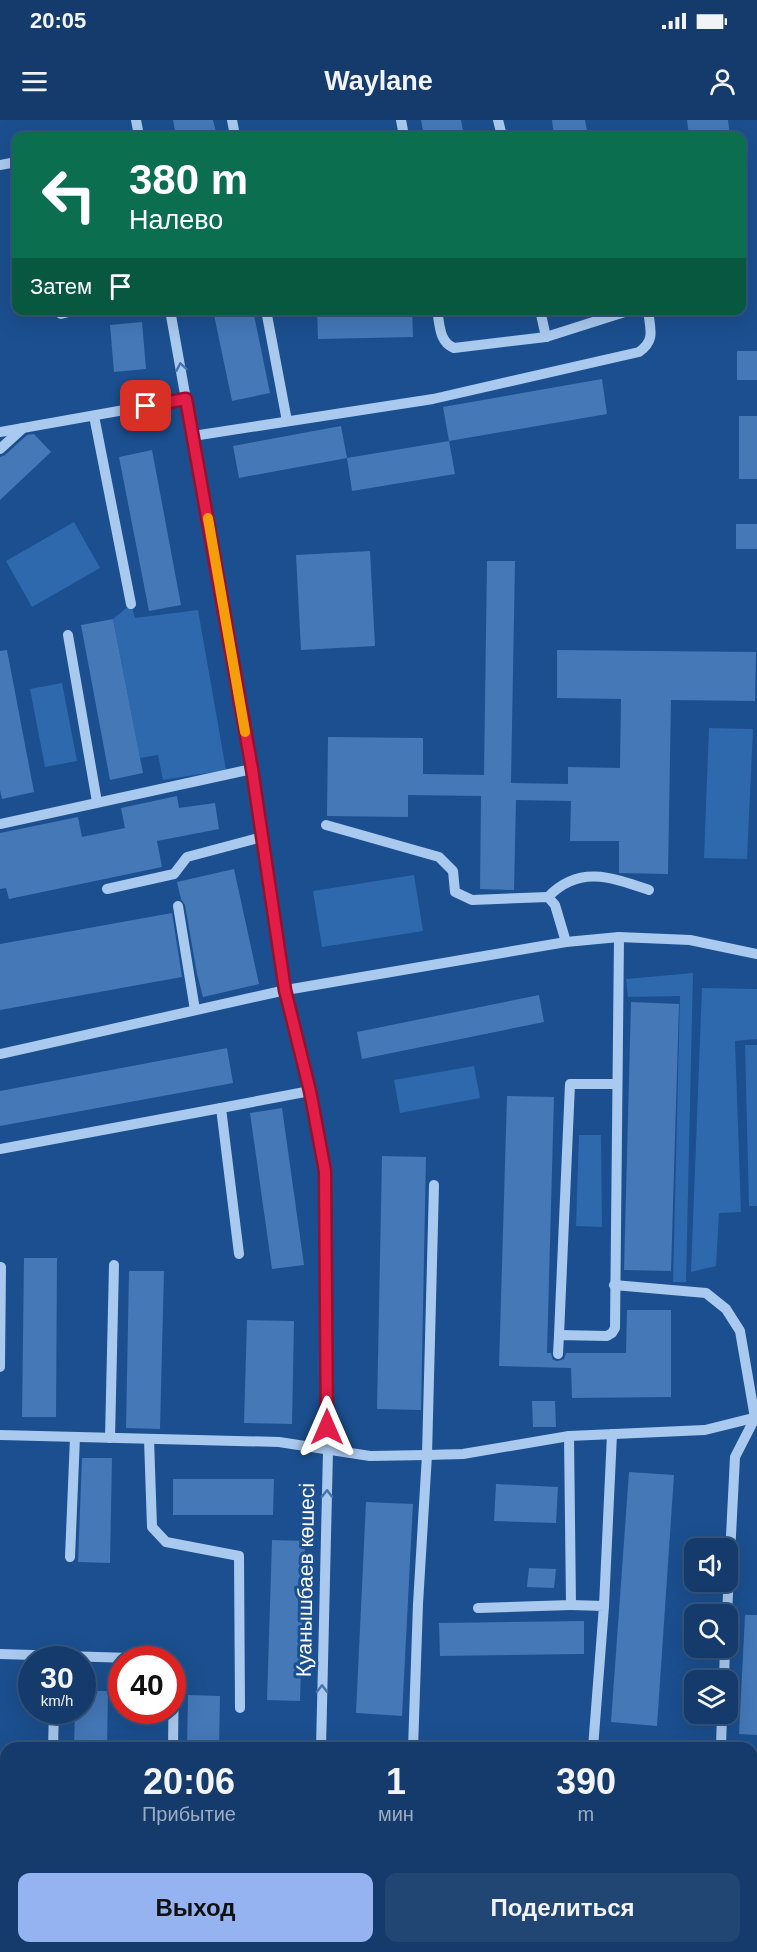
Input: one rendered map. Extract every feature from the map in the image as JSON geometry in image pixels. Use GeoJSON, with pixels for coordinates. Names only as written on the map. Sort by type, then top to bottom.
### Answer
{"type":"FeatureCollection","features":[{"type":"Feature","properties":{"kind":"street","name":"Қуанышбаев көшесі"},"geometry":{"type":"LineString","coordinates":[[171,315],[252,769],[285,990],[310,1091],[325,1171],[328,1450],[321,1742]]}},
{"type":"Feature","properties":{"kind":"street"},"geometry":{"type":"LineString","coordinates":[[267,315],[287,421]]}},
{"type":"Feature","properties":{"kind":"street"},"geometry":{"type":"LineString","coordinates":[[438,315],[443,339],[448,346],[454,348],[546,337],[615,315]]}},
{"type":"Feature","properties":{"kind":"street"},"geometry":{"type":"LineString","coordinates":[[541,315],[546,337]]}},
{"type":"Feature","properties":{"kind":"street"},"geometry":{"type":"LineString","coordinates":[[193,436],[433,399],[639,352],[647,346],[651,337],[649,315]]}},
{"type":"Feature","properties":{"kind":"street"},"geometry":{"type":"LineString","coordinates":[[0,432],[186,399]]}},
{"type":"Feature","properties":{"kind":"street"},"geometry":{"type":"LineString","coordinates":[[94,416],[131,604]]}},
{"type":"Feature","properties":{"kind":"street"},"geometry":{"type":"LineString","coordinates":[[0,449],[23,428]]}},
{"type":"Feature","properties":{"kind":"street"},"geometry":{"type":"LineString","coordinates":[[68,635],[98,802]]}},
{"type":"Feature","properties":{"kind":"street"},"geometry":{"type":"LineString","coordinates":[[0,824],[252,769]]}},
{"type":"Feature","properties":{"kind":"street"},"geometry":{"type":"LineString","coordinates":[[326,825],[439,857],[453,871],[455,892],[472,900],[548,897],[557,888],[574,878],[605,876],[649,890]]}},
{"type":"Feature","properties":{"kind":"street"},"geometry":{"type":"LineString","coordinates":[[108,889],[174,874],[187,857],[262,837]]}},
{"type":"Feature","properties":{"kind":"street"},"geometry":{"type":"LineString","coordinates":[[548,897],[555,905],[566,942]]}},
{"type":"Feature","properties":{"kind":"street"},"geometry":{"type":"LineString","coordinates":[[178,906],[195,1010]]}},
{"type":"Feature","properties":{"kind":"street"},"geometry":{"type":"LineString","coordinates":[[559,1335],[607,1336],[615,1328],[619,937]]}},
{"type":"Feature","properties":{"kind":"street"},"geometry":{"type":"LineString","coordinates":[[0,1054],[285,990],[566,942],[619,937],[690,940],[757,954]]}},
{"type":"Feature","properties":{"kind":"street"},"geometry":{"type":"LineString","coordinates":[[558,1354],[570,1084],[617,1084]]}},
{"type":"Feature","properties":{"kind":"street"},"geometry":{"type":"LineString","coordinates":[[0,1149],[310,1091]]}},
{"type":"Feature","properties":{"kind":"street"},"geometry":{"type":"LineString","coordinates":[[221,1107],[239,1254]]}},
{"type":"Feature","properties":{"kind":"street"},"geometry":{"type":"LineString","coordinates":[[413,1742],[418,1604],[427,1455],[434,1185]]}},
{"type":"Feature","properties":{"kind":"street"},"geometry":{"type":"LineString","coordinates":[[110,1437],[114,1265]]}},
{"type":"Feature","properties":{"kind":"street"},"geometry":{"type":"LineString","coordinates":[[0,1367],[1,1267]]}},
{"type":"Feature","properties":{"kind":"street"},"geometry":{"type":"LineString","coordinates":[[614,1285],[706,1293],[726,1309],[740,1331],[756,1418],[735,1457],[728,1604]]}},
{"type":"Feature","properties":{"kind":"street"},"geometry":{"type":"LineString","coordinates":[[0,1435],[279,1442],[370,1456],[427,1455],[463,1454],[569,1436],[705,1430],[756,1418]]}},
{"type":"Feature","properties":{"kind":"street"},"geometry":{"type":"LineString","coordinates":[[593,1742],[604,1606],[612,1434]]}},
{"type":"Feature","properties":{"kind":"street"},"geometry":{"type":"LineString","coordinates":[[569,1436],[571,1605]]}},
{"type":"Feature","properties":{"kind":"street"},"geometry":{"type":"LineString","coordinates":[[70,1557],[75,1437]]}},
{"type":"Feature","properties":{"kind":"street"},"geometry":{"type":"LineString","coordinates":[[150,1439],[152,1527],[166,1542],[239,1556],[240,1708]]}},
{"type":"Feature","properties":{"kind":"street"},"geometry":{"type":"LineString","coordinates":[[478,1608],[604,1606]]}},
{"type":"Feature","properties":{"kind":"street"},"geometry":{"type":"LineString","coordinates":[[0,1654],[18,1655]]}},
{"type":"Feature","properties":{"kind":"street"},"geometry":{"type":"LineString","coordinates":[[53,1742],[54,1724]]}},
{"type":"Feature","properties":{"kind":"street"},"geometry":{"type":"LineString","coordinates":[[173,1724],[173,1742]]}},
{"type":"Feature","properties":{"kind":"street"},"geometry":{"type":"LineString","coordinates":[[721,1742],[722,1724]]}},
{"type":"Feature","properties":{"kind":"shaded area"},"geometry":{"type":"Polygon","coordinates":[[[74,522],[100,568],[32,607],[6,561],[74,522]]]}},
{"type":"Feature","properties":{"kind":"shaded area"},"geometry":{"type":"Polygon","coordinates":[[[131,604],[135,618],[198,610],[226,770],[163,780],[158,755],[140,758],[113,619],[131,604]]]}},
{"type":"Feature","properties":{"kind":"shaded area"},"geometry":{"type":"Polygon","coordinates":[[[62,683],[77,761],[45,767],[30,689],[62,683]]]}},
{"type":"Feature","properties":{"kind":"shaded area"},"geometry":{"type":"Polygon","coordinates":[[[709,728],[753,729],[747,859],[704,858],[709,728]]]}},
{"type":"Feature","properties":{"kind":"shaded area"},"geometry":{"type":"Polygon","coordinates":[[[414,875],[423,931],[322,947],[313,891],[414,875]]]}},
{"type":"Feature","properties":{"kind":"shaded area"},"geometry":{"type":"Polygon","coordinates":[[[693,973],[686,1282],[673,1282],[680,996],[628,997],[626,979],[693,973]]]}},
{"type":"Feature","properties":{"kind":"shaded area"},"geometry":{"type":"Polygon","coordinates":[[[702,988],[757,989],[757,1039],[735,1041],[741,1212],[719,1213],[716,1266],[691,1272],[702,988]]]}},
{"type":"Feature","properties":{"kind":"shaded area"},"geometry":{"type":"Polygon","coordinates":[[[745,1045],[757,1045],[757,1206],[749,1206],[745,1045]]]}},
{"type":"Feature","properties":{"kind":"shaded area"},"geometry":{"type":"Polygon","coordinates":[[[474,1066],[480,1098],[400,1113],[394,1080],[474,1066]]]}},
{"type":"Feature","properties":{"kind":"shaded area"},"geometry":{"type":"Polygon","coordinates":[[[579,1135],[601,1135],[602,1227],[576,1226],[579,1135]]]}},
{"type":"Feature","properties":{"kind":"building"},"geometry":{"type":"Polygon","coordinates":[[[173,120],[213,120],[216,132],[175,132],[173,120]]]}},
{"type":"Feature","properties":{"kind":"building"},"geometry":{"type":"Polygon","coordinates":[[[421,120],[461,120],[463,132],[423,132],[421,120]]]}},
{"type":"Feature","properties":{"kind":"building"},"geometry":{"type":"Polygon","coordinates":[[[552,120],[585,120],[587,132],[554,132],[552,120]]]}},
{"type":"Feature","properties":{"kind":"building"},"geometry":{"type":"Polygon","coordinates":[[[687,120],[728,120],[730,132],[688,132],[687,120]]]}},
{"type":"Feature","properties":{"kind":"building"},"geometry":{"type":"Polygon","coordinates":[[[214,315],[254,315],[270,393],[232,401],[214,315]]]}},
{"type":"Feature","properties":{"kind":"building"},"geometry":{"type":"Polygon","coordinates":[[[317,315],[412,315],[413,337],[318,339],[317,315]]]}},
{"type":"Feature","properties":{"kind":"building"},"geometry":{"type":"Polygon","coordinates":[[[142,322],[146,369],[114,372],[110,325],[142,322]]]}},
{"type":"Feature","properties":{"kind":"building"},"geometry":{"type":"Polygon","coordinates":[[[737,351],[757,351],[757,380],[737,380],[737,351]]]}},
{"type":"Feature","properties":{"kind":"building"},"geometry":{"type":"Polygon","coordinates":[[[602,379],[607,414],[449,441],[443,407],[602,379]]]}},
{"type":"Feature","properties":{"kind":"building"},"geometry":{"type":"Polygon","coordinates":[[[739,416],[757,416],[757,479],[739,479],[739,416]]]}},
{"type":"Feature","properties":{"kind":"building"},"geometry":{"type":"Polygon","coordinates":[[[341,426],[347,458],[239,478],[233,446],[341,426]]]}},
{"type":"Feature","properties":{"kind":"building"},"geometry":{"type":"Polygon","coordinates":[[[34,434],[51,452],[0,500],[0,457],[27,435],[34,434]]]}},
{"type":"Feature","properties":{"kind":"building"},"geometry":{"type":"Polygon","coordinates":[[[449,441],[455,474],[352,491],[347,458],[449,441]]]}},
{"type":"Feature","properties":{"kind":"building"},"geometry":{"type":"Polygon","coordinates":[[[152,450],[181,605],[149,611],[119,457],[152,450]]]}},
{"type":"Feature","properties":{"kind":"building"},"geometry":{"type":"Polygon","coordinates":[[[736,524],[757,524],[757,549],[736,549],[736,524]]]}},
{"type":"Feature","properties":{"kind":"building"},"geometry":{"type":"Polygon","coordinates":[[[370,551],[375,646],[301,650],[296,555],[370,551]]]}},
{"type":"Feature","properties":{"kind":"building"},"geometry":{"type":"Polygon","coordinates":[[[487,561],[515,561],[511,783],[568,784],[568,767],[620,768],[621,699],[557,698],[557,650],[756,652],[755,701],[671,700],[668,874],[619,873],[619,841],[570,841],[571,801],[516,800],[514,890],[480,889],[481,796],[408,795],[408,817],[327,816],[328,737],[423,738],[423,774],[484,775],[487,561]]]}},
{"type":"Feature","properties":{"kind":"building"},"geometry":{"type":"Polygon","coordinates":[[[113,619],[143,773],[110,780],[81,625],[113,619]]]}},
{"type":"Feature","properties":{"kind":"building"},"geometry":{"type":"Polygon","coordinates":[[[7,650],[34,792],[2,799],[0,790],[0,651],[7,650]]]}},
{"type":"Feature","properties":{"kind":"building"},"geometry":{"type":"Polygon","coordinates":[[[177,796],[179,808],[215,803],[219,829],[157,841],[162,867],[9,899],[6,888],[0,889],[0,833],[78,817],[82,837],[125,828],[121,808],[177,796]]]}},
{"type":"Feature","properties":{"kind":"building"},"geometry":{"type":"Polygon","coordinates":[[[234,869],[259,984],[203,997],[185,905],[181,899],[177,882],[234,869]]]}},
{"type":"Feature","properties":{"kind":"building"},"geometry":{"type":"Polygon","coordinates":[[[172,913],[182,977],[0,1010],[0,944],[172,913]]]}},
{"type":"Feature","properties":{"kind":"building"},"geometry":{"type":"Polygon","coordinates":[[[539,995],[544,1022],[362,1059],[357,1032],[539,995]]]}},
{"type":"Feature","properties":{"kind":"building"},"geometry":{"type":"Polygon","coordinates":[[[631,1002],[679,1004],[671,1271],[624,1270],[631,1002]]]}},
{"type":"Feature","properties":{"kind":"building"},"geometry":{"type":"Polygon","coordinates":[[[227,1048],[233,1083],[0,1126],[0,1091],[227,1048]]]}},
{"type":"Feature","properties":{"kind":"building"},"geometry":{"type":"Polygon","coordinates":[[[507,1096],[554,1097],[547,1353],[551,1353],[553,1360],[558,1361],[564,1359],[566,1353],[626,1353],[627,1310],[671,1310],[671,1397],[572,1398],[571,1368],[499,1366],[507,1096]]]}},
{"type":"Feature","properties":{"kind":"building"},"geometry":{"type":"Polygon","coordinates":[[[282,1108],[304,1265],[272,1269],[250,1113],[282,1108]]]}},
{"type":"Feature","properties":{"kind":"building"},"geometry":{"type":"Polygon","coordinates":[[[382,1156],[426,1157],[421,1410],[377,1409],[382,1156]]]}},
{"type":"Feature","properties":{"kind":"building"},"geometry":{"type":"Polygon","coordinates":[[[24,1258],[57,1258],[56,1417],[22,1417],[24,1258]]]}},
{"type":"Feature","properties":{"kind":"building"},"geometry":{"type":"Polygon","coordinates":[[[129,1271],[164,1271],[160,1429],[126,1428],[129,1271]]]}},
{"type":"Feature","properties":{"kind":"building"},"geometry":{"type":"Polygon","coordinates":[[[247,1320],[294,1321],[292,1424],[244,1423],[247,1320]]]}},
{"type":"Feature","properties":{"kind":"building"},"geometry":{"type":"Polygon","coordinates":[[[532,1401],[555,1401],[556,1427],[533,1427],[532,1401]]]}},
{"type":"Feature","properties":{"kind":"building"},"geometry":{"type":"Polygon","coordinates":[[[82,1458],[112,1458],[110,1563],[78,1562],[82,1458]]]}},
{"type":"Feature","properties":{"kind":"building"},"geometry":{"type":"Polygon","coordinates":[[[629,1472],[674,1475],[657,1726],[611,1722],[629,1472]]]}},
{"type":"Feature","properties":{"kind":"building"},"geometry":{"type":"Polygon","coordinates":[[[173,1479],[274,1479],[273,1515],[173,1515],[173,1479]]]}},
{"type":"Feature","properties":{"kind":"building"},"geometry":{"type":"Polygon","coordinates":[[[496,1484],[558,1487],[556,1523],[494,1521],[496,1484]]]}},
{"type":"Feature","properties":{"kind":"building"},"geometry":{"type":"Polygon","coordinates":[[[366,1502],[413,1504],[402,1716],[356,1713],[366,1502]]]}},
{"type":"Feature","properties":{"kind":"building"},"geometry":{"type":"Polygon","coordinates":[[[272,1540],[305,1541],[300,1701],[267,1700],[272,1540]]]}},
{"type":"Feature","properties":{"kind":"building"},"geometry":{"type":"Polygon","coordinates":[[[529,1568],[556,1569],[554,1588],[527,1587],[529,1568]]]}},
{"type":"Feature","properties":{"kind":"building"},"geometry":{"type":"Polygon","coordinates":[[[745,1615],[757,1615],[757,1735],[739,1734],[745,1615]]]}},
{"type":"Feature","properties":{"kind":"building"},"geometry":{"type":"Polygon","coordinates":[[[584,1621],[584,1654],[440,1656],[439,1623],[584,1621]]]}},
{"type":"Feature","properties":{"kind":"building"},"geometry":{"type":"Polygon","coordinates":[[[96,1691],[108,1691],[107,1742],[74,1742],[75,1724],[96,1724],[96,1691]]]}},
{"type":"Feature","properties":{"kind":"building"},"geometry":{"type":"Polygon","coordinates":[[[188,1695],[220,1696],[219,1742],[187,1742],[188,1695]]]}},
{"type":"Feature","properties":{"kind":"slow traffic"},"geometry":{"type":"LineString","coordinates":[[208,518],[245,732]]}},
{"type":"Feature","properties":{"kind":"route"},"geometry":{"type":"LineString","coordinates":[[146,406],[186,399],[252,769],[285,990],[310,1091],[325,1171],[327,1427]]}}]}
